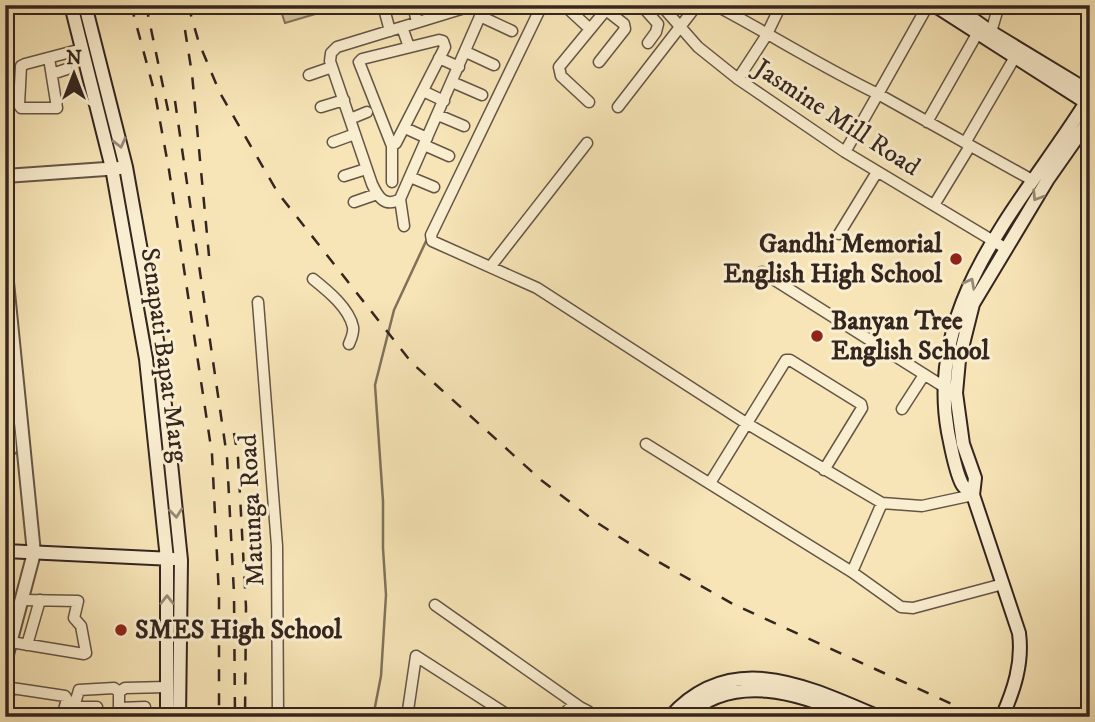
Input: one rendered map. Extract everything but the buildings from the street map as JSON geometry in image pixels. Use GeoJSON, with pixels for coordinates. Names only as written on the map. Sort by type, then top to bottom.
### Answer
{"type":"FeatureCollection","features":[{"type":"Feature","properties":{"kind":"main road","name":"Senapati Bapat Marg"},"geometry":{"type":"LineString","coordinates":[[71,5],[77,59],[112,168],[166,482]]}},
{"type":"Feature","properties":{"kind":"main road","name":"Senapati Bapat Marg"},"geometry":{"type":"LineString","coordinates":[[85,5],[126,167],[160,358],[166,482],[174,559],[179,717]]}},
{"type":"Feature","properties":{"kind":"main road"},"geometry":{"type":"LineString","coordinates":[[936,6],[1015,57],[1087,96]]}},
{"type":"Feature","properties":{"kind":"main road"},"geometry":{"type":"LineString","coordinates":[[961,8],[991,32],[1087,96]]}},
{"type":"Feature","properties":{"kind":"main road"},"geometry":{"type":"LineString","coordinates":[[1002,717],[1013,688],[1021,650],[1003,584],[973,495],[962,484],[957,446],[943,387],[947,353],[956,316],[967,288],[1000,244],[1057,154],[1087,96]]}},
{"type":"Feature","properties":{"kind":"main road"},"geometry":{"type":"LineString","coordinates":[[957,446],[956,393],[959,360],[973,304],[1032,180],[1090,120]]}},
{"type":"Feature","properties":{"kind":"main road"},"geometry":{"type":"LineString","coordinates":[[5,176],[126,167]]}},
{"type":"Feature","properties":{"kind":"main road"},"geometry":{"type":"LineString","coordinates":[[124,234],[138,232]]}},
{"type":"Feature","properties":{"kind":"main road"},"geometry":{"type":"LineString","coordinates":[[5,262],[10,351],[34,553],[5,662]]}},
{"type":"Feature","properties":{"kind":"main road"},"geometry":{"type":"LineString","coordinates":[[137,311],[151,308]]}},
{"type":"Feature","properties":{"kind":"main road"},"geometry":{"type":"LineString","coordinates":[[5,551],[174,559]]}},
{"type":"Feature","properties":{"kind":"main road","name":"Senapati Bapat Marg"},"geometry":{"type":"LineString","coordinates":[[167,717],[174,559]]}},
{"type":"Feature","properties":{"kind":"main road"},"geometry":{"type":"LineString","coordinates":[[685,717],[728,680],[752,679],[792,688],[857,714],[879,717]]}},
{"type":"Feature","properties":{"kind":"main road"},"geometry":{"type":"LineString","coordinates":[[670,717],[695,694],[721,688]]}},
{"type":"Feature","properties":{"kind":"street"},"geometry":{"type":"LineString","coordinates":[[383,5],[390,31]]}},
{"type":"Feature","properties":{"kind":"street"},"geometry":{"type":"LineString","coordinates":[[413,5],[417,22]]}},
{"type":"Feature","properties":{"kind":"street"},"geometry":{"type":"LineString","coordinates":[[400,199],[390,203],[383,201],[377,194],[332,66],[331,53],[337,47],[474,5]]}},
{"type":"Feature","properties":{"kind":"street"},"geometry":{"type":"LineString","coordinates":[[404,226],[400,199],[485,5]]}},
{"type":"Feature","properties":{"kind":"street"},"geometry":{"type":"LineString","coordinates":[[542,5],[431,235],[432,241],[537,288],[746,423],[882,503],[922,506],[973,495]]}},
{"type":"Feature","properties":{"kind":"street"},"geometry":{"type":"LineString","coordinates":[[564,5],[590,29]]}},
{"type":"Feature","properties":{"kind":"street"},"geometry":{"type":"LineString","coordinates":[[641,5],[659,24],[648,43]]}},
{"type":"Feature","properties":{"kind":"street","name":"Jasmine Mill Road"},"geometry":{"type":"LineString","coordinates":[[661,5],[698,47],[738,79],[845,152],[1000,244]]}},
{"type":"Feature","properties":{"kind":"street"},"geometry":{"type":"LineString","coordinates":[[618,107],[697,5]]}},
{"type":"Feature","properties":{"kind":"street"},"geometry":{"type":"LineString","coordinates":[[715,5],[1032,180]]}},
{"type":"Feature","properties":{"kind":"street"},"geometry":{"type":"LineString","coordinates":[[738,79],[781,5]]}},
{"type":"Feature","properties":{"kind":"street"},"geometry":{"type":"LineString","coordinates":[[991,32],[999,5]]}},
{"type":"Feature","properties":{"kind":"street"},"geometry":{"type":"LineString","coordinates":[[845,152],[878,94],[936,6]]}},
{"type":"Feature","properties":{"kind":"street"},"geometry":{"type":"LineString","coordinates":[[589,102],[561,76],[559,70],[608,8],[624,24],[625,29],[599,62]]}},
{"type":"Feature","properties":{"kind":"street"},"geometry":{"type":"LineString","coordinates":[[439,16],[439,40]]}},
{"type":"Feature","properties":{"kind":"street"},"geometry":{"type":"LineString","coordinates":[[482,17],[512,31]]}},
{"type":"Feature","properties":{"kind":"street"},"geometry":{"type":"LineString","coordinates":[[402,27],[409,47]]}},
{"type":"Feature","properties":{"kind":"street"},"geometry":{"type":"LineString","coordinates":[[927,122],[977,34]]}},
{"type":"Feature","properties":{"kind":"street"},"geometry":{"type":"LineString","coordinates":[[372,36],[377,55]]}},
{"type":"Feature","properties":{"kind":"street"},"geometry":{"type":"LineString","coordinates":[[392,182],[393,146],[359,65],[362,59],[443,41],[445,47],[405,128],[393,146]]}},
{"type":"Feature","properties":{"kind":"street"},"geometry":{"type":"LineString","coordinates":[[466,52],[494,65]]}},
{"type":"Feature","properties":{"kind":"street"},"geometry":{"type":"LineString","coordinates":[[934,205],[1015,57]]}},
{"type":"Feature","properties":{"kind":"street"},"geometry":{"type":"LineString","coordinates":[[49,58],[57,108],[21,108],[21,66],[49,58],[77,59]]}},
{"type":"Feature","properties":{"kind":"street"},"geometry":{"type":"LineString","coordinates":[[439,58],[459,68]]}},
{"type":"Feature","properties":{"kind":"street"},"geometry":{"type":"LineString","coordinates":[[52,74],[77,59]]}},
{"type":"Feature","properties":{"kind":"street"},"geometry":{"type":"LineString","coordinates":[[309,75],[332,66]]}},
{"type":"Feature","properties":{"kind":"street"},"geometry":{"type":"LineString","coordinates":[[453,82],[482,95]]}},
{"type":"Feature","properties":{"kind":"street"},"geometry":{"type":"LineString","coordinates":[[423,91],[444,101]]}},
{"type":"Feature","properties":{"kind":"street"},"geometry":{"type":"LineString","coordinates":[[321,107],[344,100]]}},
{"type":"Feature","properties":{"kind":"street"},"geometry":{"type":"LineString","coordinates":[[350,118],[367,112]]}},
{"type":"Feature","properties":{"kind":"street"},"geometry":{"type":"LineString","coordinates":[[438,115],[464,126]]}},
{"type":"Feature","properties":{"kind":"street"},"geometry":{"type":"LineString","coordinates":[[405,128],[449,156]]}},
{"type":"Feature","properties":{"kind":"street"},"geometry":{"type":"LineString","coordinates":[[333,142],[355,134]]}},
{"type":"Feature","properties":{"kind":"street"},"geometry":{"type":"LineString","coordinates":[[491,266],[587,144]]}},
{"type":"Feature","properties":{"kind":"street"},"geometry":{"type":"LineString","coordinates":[[344,176],[366,169]]}},
{"type":"Feature","properties":{"kind":"street"},"geometry":{"type":"LineString","coordinates":[[839,234],[877,172]]}},
{"type":"Feature","properties":{"kind":"street"},"geometry":{"type":"LineString","coordinates":[[410,177],[434,187]]}},
{"type":"Feature","properties":{"kind":"street"},"geometry":{"type":"LineString","coordinates":[[354,202],[377,194]]}},
{"type":"Feature","properties":{"kind":"street"},"geometry":{"type":"LineString","coordinates":[[762,272],[923,375],[956,393]]}},
{"type":"Feature","properties":{"kind":"street"},"geometry":{"type":"LineString","coordinates":[[313,279],[332,294],[347,315],[353,326],[349,344]]}},
{"type":"Feature","properties":{"kind":"street","name":"Matunga Road"},"geometry":{"type":"LineString","coordinates":[[258,302],[277,546],[278,717]]}},
{"type":"Feature","properties":{"kind":"street"},"geometry":{"type":"LineString","coordinates":[[710,483],[786,360],[861,404],[862,408],[824,470]]}},
{"type":"Feature","properties":{"kind":"street"},"geometry":{"type":"LineString","coordinates":[[902,410],[923,375]]}},
{"type":"Feature","properties":{"kind":"street"},"geometry":{"type":"LineString","coordinates":[[10,432],[11,450]]}},
{"type":"Feature","properties":{"kind":"street"},"geometry":{"type":"LineString","coordinates":[[646,444],[852,572],[901,607],[913,608],[1003,584]]}},
{"type":"Feature","properties":{"kind":"street"},"geometry":{"type":"LineString","coordinates":[[852,572],[882,503]]}},
{"type":"Feature","properties":{"kind":"street"},"geometry":{"type":"LineString","coordinates":[[11,642],[86,653],[81,626],[74,618],[78,601],[22,600]]}},
{"type":"Feature","properties":{"kind":"street"},"geometry":{"type":"LineString","coordinates":[[27,645],[40,600]]}},
{"type":"Feature","properties":{"kind":"street"},"geometry":{"type":"LineString","coordinates":[[435,606],[597,717]]}},
{"type":"Feature","properties":{"kind":"street"},"geometry":{"type":"LineString","coordinates":[[407,717],[416,656],[511,717]]}},
{"type":"Feature","properties":{"kind":"street"},"geometry":{"type":"LineString","coordinates":[[22,717],[5,712],[8,687],[65,696],[62,717]]}},
{"type":"Feature","properties":{"kind":"street"},"geometry":{"type":"LineString","coordinates":[[119,692],[125,688],[167,687]]}},
{"type":"Feature","properties":{"kind":"street"},"geometry":{"type":"LineString","coordinates":[[97,707],[72,712],[80,689],[114,688],[119,692]]}},
{"type":"Feature","properties":{"kind":"street"},"geometry":{"type":"LineString","coordinates":[[119,692],[119,712],[145,707]]}},
{"type":"Feature","properties":{"kind":"street"},"geometry":{"type":"LineString","coordinates":[[562,717],[570,707],[580,706]]}},
{"type":"Feature","properties":{"kind":"shaded area"},"geometry":{"type":"Polygon","coordinates":[[[279,5],[346,5],[285,23],[279,5]]]}},
{"type":"Feature","properties":{"kind":"waterway"},"geometry":{"type":"LineString","coordinates":[[373,717],[381,676],[386,595],[375,385],[394,310],[427,239]]}},
{"type":"Feature","properties":{"kind":"railway"},"geometry":{"type":"LineString","coordinates":[[131,5],[155,94],[169,170],[212,454],[219,596],[219,717]]}},
{"type":"Feature","properties":{"kind":"railway"},"geometry":{"type":"LineString","coordinates":[[146,5],[169,115]]}},
{"type":"Feature","properties":{"kind":"railway"},"geometry":{"type":"LineString","coordinates":[[188,5],[199,43],[220,93],[278,193],[412,363],[541,480],[596,522],[657,561],[733,604],[980,717]]}},
{"type":"Feature","properties":{"kind":"railway"},"geometry":{"type":"LineString","coordinates":[[185,30],[192,74],[209,256]]}},
{"type":"Feature","properties":{"kind":"railway"},"geometry":{"type":"LineString","coordinates":[[175,101],[227,457],[234,594],[235,717]]}},
{"type":"Feature","properties":{"kind":"railway"},"geometry":{"type":"LineString","coordinates":[[234,433],[238,458],[246,607],[245,717]]}},
{"type":"Feature","properties":{"kind":"place","name":"Gandhi Memorial English High School"},"geometry":{"type":"Point","coordinates":[956,259]}},
{"type":"Feature","properties":{"kind":"place","name":"Banyan Tree English School"},"geometry":{"type":"Point","coordinates":[817,336]}},
{"type":"Feature","properties":{"kind":"place","name":"SMES High School"},"geometry":{"type":"Point","coordinates":[121,630]}}]}
